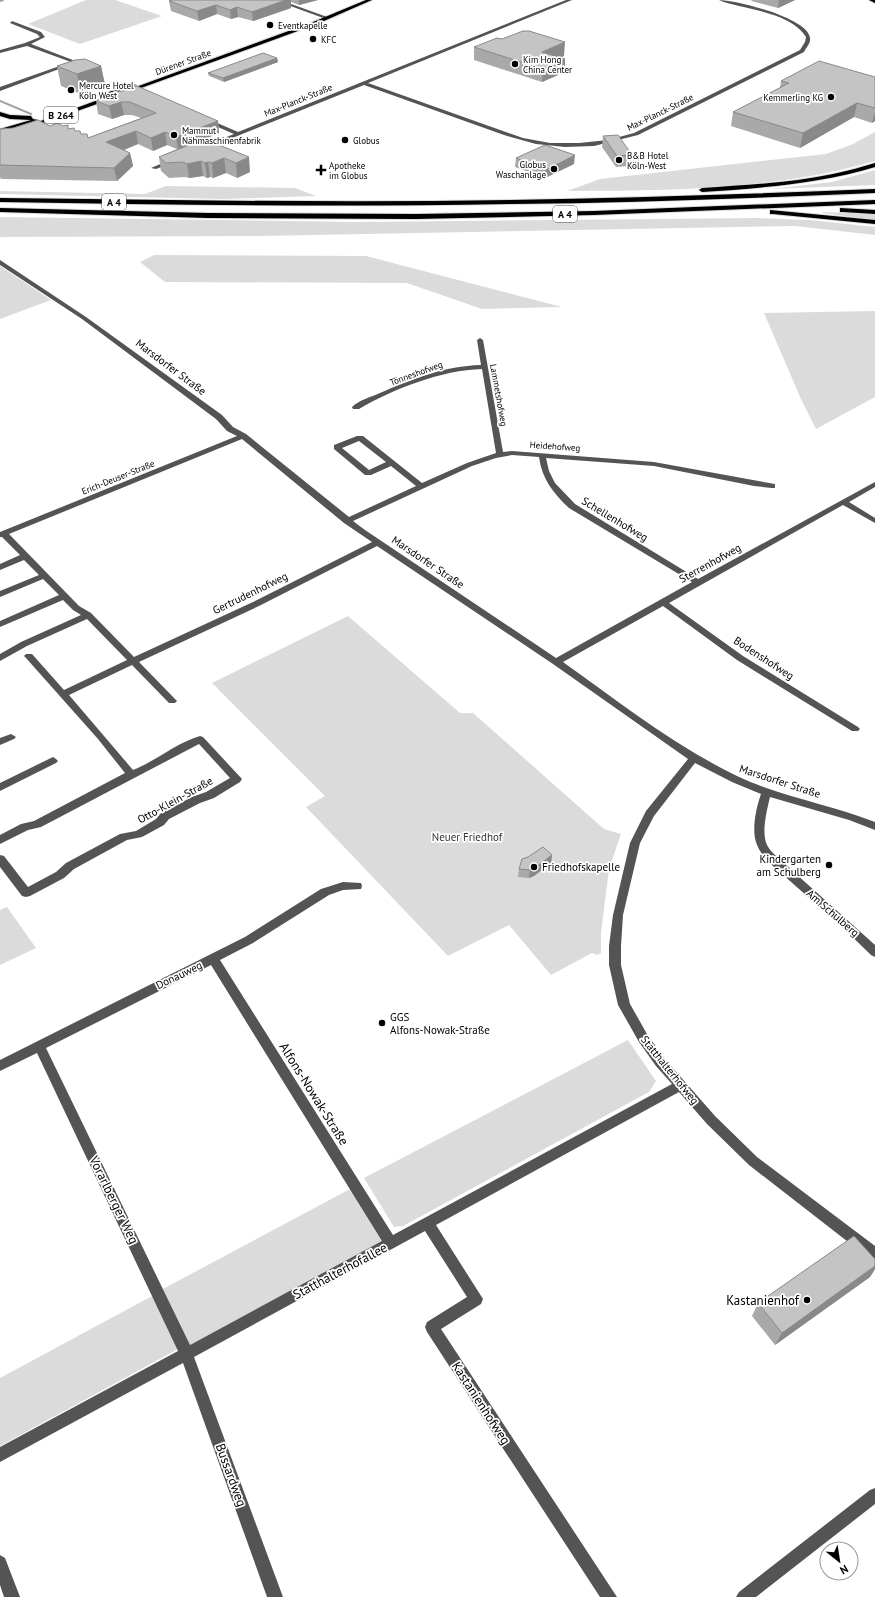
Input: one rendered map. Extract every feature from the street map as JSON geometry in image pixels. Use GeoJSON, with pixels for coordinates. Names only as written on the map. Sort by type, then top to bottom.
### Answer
{"type":"FeatureCollection","features":[{"type":"Feature","properties":{"kind":"highway"},"geometry":{"type":"LineString","coordinates":[[516,201],[783,184],[832,177],[875,165]]}},
{"type":"Feature","properties":{"kind":"highway","name":"A 4"},"geometry":{"type":"LineString","coordinates":[[0,200],[228,204],[748,197],[875,191]]}},
{"type":"Feature","properties":{"kind":"highway","name":"A 4"},"geometry":{"type":"LineString","coordinates":[[0,210],[142,214],[407,216],[554,214],[875,202]]}},
{"type":"Feature","properties":{"kind":"highway"},"geometry":{"type":"LineString","coordinates":[[722,208],[875,212]]}},
{"type":"Feature","properties":{"kind":"highway"},"geometry":{"type":"LineString","coordinates":[[762,210],[875,222]]}},
{"type":"Feature","properties":{"kind":"main road","name":"Dürener Straße"},"geometry":{"type":"LineString","coordinates":[[0,137],[45,116],[314,20],[358,0]]}},
{"type":"Feature","properties":{"kind":"main road","name":"Dürener Straße"},"geometry":{"type":"LineString","coordinates":[[24,126],[31,126],[328,18],[370,0]]}},
{"type":"Feature","properties":{"kind":"main road","name":"B 264"},"geometry":{"type":"LineString","coordinates":[[4,116],[27,119],[45,116]]}},
{"type":"Feature","properties":{"kind":"main road"},"geometry":{"type":"LineString","coordinates":[[4,116],[18,125],[24,126]]}},
{"type":"Feature","properties":{"kind":"main road"},"geometry":{"type":"LineString","coordinates":[[4,116],[24,126]]}},
{"type":"Feature","properties":{"kind":"main road"},"geometry":{"type":"LineString","coordinates":[[2,131],[6,125],[4,116]]}},
{"type":"Feature","properties":{"kind":"main road"},"geometry":{"type":"LineString","coordinates":[[2,131],[18,125]]}},
{"type":"Feature","properties":{"kind":"street"},"geometry":{"type":"LineString","coordinates":[[276,0],[328,18]]}},
{"type":"Feature","properties":{"kind":"street","name":"Max-Planck-Straße"},"geometry":{"type":"LineString","coordinates":[[200,150],[570,0]]}},
{"type":"Feature","properties":{"kind":"street","name":"Max-Planck-Straße"},"geometry":{"type":"LineString","coordinates":[[364,83],[522,139],[554,144],[573,145],[609,142],[624,139],[802,51],[808,42],[808,36],[805,31],[784,18],[721,0]]}},
{"type":"Feature","properties":{"kind":"street"},"geometry":{"type":"LineString","coordinates":[[0,52],[27,44],[43,37],[12,22]]}},
{"type":"Feature","properties":{"kind":"street"},"geometry":{"type":"LineString","coordinates":[[0,89],[76,62],[27,44]]}},
{"type":"Feature","properties":{"kind":"street"},"geometry":{"type":"LineString","coordinates":[[124,88],[141,94]]}},
{"type":"Feature","properties":{"kind":"street"},"geometry":{"type":"LineString","coordinates":[[202,118],[239,134]]}},
{"type":"Feature","properties":{"kind":"street"},"geometry":{"type":"LineString","coordinates":[[154,168],[181,157]]}},
{"type":"Feature","properties":{"kind":"street","name":"Marsdorfer Straße"},"geometry":{"type":"LineString","coordinates":[[0,262],[91,322],[219,417],[230,429],[243,436],[377,543],[556,662],[694,758],[735,780],[767,792],[852,817],[875,826]]}},
{"type":"Feature","properties":{"kind":"street","name":"Lammetshofweg"},"geometry":{"type":"LineString","coordinates":[[480,340],[500,454]]}},
{"type":"Feature","properties":{"kind":"street","name":"Tönneshofweg"},"geometry":{"type":"LineString","coordinates":[[356,407],[372,399],[457,368],[485,367]]}},
{"type":"Feature","properties":{"kind":"street","name":"Erich-Deuser-Straße"},"geometry":{"type":"LineString","coordinates":[[2,534],[243,436]]}},
{"type":"Feature","properties":{"kind":"street"},"geometry":{"type":"LineString","coordinates":[[391,463],[368,472],[337,447],[360,438],[421,486]]}},
{"type":"Feature","properties":{"kind":"street","name":"Heidehofweg"},"geometry":{"type":"LineString","coordinates":[[348,521],[421,486],[485,458],[500,454],[512,453],[654,464],[754,484],[772,486]]}},
{"type":"Feature","properties":{"kind":"street","name":"Schellenhofweg"},"geometry":{"type":"LineString","coordinates":[[542,455],[544,468],[549,482],[572,506],[699,582]]}},
{"type":"Feature","properties":{"kind":"street","name":"Sterrenhofweg"},"geometry":{"type":"LineString","coordinates":[[556,662],[875,484]]}},
{"type":"Feature","properties":{"kind":"street"},"geometry":{"type":"LineString","coordinates":[[843,502],[875,521]]}},
{"type":"Feature","properties":{"kind":"street"},"geometry":{"type":"LineString","coordinates":[[2,534],[26,556],[76,608],[88,615],[96,625],[172,701]]}},
{"type":"Feature","properties":{"kind":"street","name":"Gertrudenhofweg"},"geometry":{"type":"LineString","coordinates":[[63,694],[256,604],[377,543]]}},
{"type":"Feature","properties":{"kind":"street"},"geometry":{"type":"LineString","coordinates":[[0,567],[26,556]]}},
{"type":"Feature","properties":{"kind":"street"},"geometry":{"type":"LineString","coordinates":[[0,594],[44,576]]}},
{"type":"Feature","properties":{"kind":"street"},"geometry":{"type":"LineString","coordinates":[[0,624],[64,596]]}},
{"type":"Feature","properties":{"kind":"street","name":"Bodenshofweg"},"geometry":{"type":"LineString","coordinates":[[664,603],[740,658],[855,729]]}},
{"type":"Feature","properties":{"kind":"street"},"geometry":{"type":"LineString","coordinates":[[0,658],[24,644],[88,615]]}},
{"type":"Feature","properties":{"kind":"street"},"geometry":{"type":"LineString","coordinates":[[29,656],[131,774]]}},
{"type":"Feature","properties":{"kind":"street"},"geometry":{"type":"LineString","coordinates":[[0,742],[11,737]]}},
{"type":"Feature","properties":{"kind":"street","name":"Otto-Klein-Straße"},"geometry":{"type":"LineString","coordinates":[[0,840],[64,810],[200,739],[237,779],[165,816],[160,822],[138,834],[124,837],[70,866],[60,875],[26,893],[0,859]]}},
{"type":"Feature","properties":{"kind":"street","name":"Statthalterhofweg"},"geometry":{"type":"LineString","coordinates":[[694,758],[650,814],[635,843],[618,915],[615,946],[615,965],[624,1005],[643,1038],[680,1086],[711,1120],[753,1161],[875,1254]]}},
{"type":"Feature","properties":{"kind":"street"},"geometry":{"type":"LineString","coordinates":[[0,787],[53,761]]}},
{"type":"Feature","properties":{"kind":"street","name":"Am Schulberg"},"geometry":{"type":"LineString","coordinates":[[767,792],[764,800],[760,840],[763,847],[777,863],[875,952]]}},
{"type":"Feature","properties":{"kind":"street","name":"Donauweg"},"geometry":{"type":"LineString","coordinates":[[0,1066],[249,940],[325,892],[343,886],[357,886]]}},
{"type":"Feature","properties":{"kind":"street","name":"Alfons-Nowak-Straße"},"geometry":{"type":"LineString","coordinates":[[213,959],[391,1244]]}},
{"type":"Feature","properties":{"kind":"street","name":"Vorarlberger Weg"},"geometry":{"type":"LineString","coordinates":[[40,1047],[188,1353]]}},
{"type":"Feature","properties":{"kind":"street","name":"Statthalterhofallee"},"geometry":{"type":"LineString","coordinates":[[0,1455],[680,1086]]}},
{"type":"Feature","properties":{"kind":"street","name":"Kastanienhofweg"},"geometry":{"type":"LineString","coordinates":[[426,1223],[476,1299],[432,1328],[609,1597]]}},
{"type":"Feature","properties":{"kind":"street","name":"Bussardweg"},"geometry":{"type":"LineString","coordinates":[[188,1353],[275,1597]]}},
{"type":"Feature","properties":{"kind":"street"},"geometry":{"type":"LineString","coordinates":[[744,1597],[875,1495]]}},
{"type":"Feature","properties":{"kind":"street"},"geometry":{"type":"LineString","coordinates":[[0,1564],[12,1597]]}},
{"type":"Feature","properties":{"kind":"green space"},"geometry":{"type":"Polygon","coordinates":[[[86,0],[115,0],[162,16],[80,44],[28,24],[86,0]]]}},
{"type":"Feature","properties":{"kind":"green space"},"geometry":{"type":"Polygon","coordinates":[[[875,132],[875,161],[837,171],[799,178],[722,187],[567,191],[600,179],[826,154],[853,144],[875,132]]]}},
{"type":"Feature","properties":{"kind":"green space"},"geometry":{"type":"Polygon","coordinates":[[[875,170],[875,185],[771,189],[832,182],[875,170]]]}},
{"type":"Feature","properties":{"kind":"green space"},"geometry":{"type":"Polygon","coordinates":[[[166,186],[295,188],[316,196],[223,199],[0,194],[0,191],[145,194],[166,186]]]}},
{"type":"Feature","properties":{"kind":"green space"},"geometry":{"type":"Polygon","coordinates":[[[822,212],[875,214],[875,220],[823,213],[822,212]]]}},
{"type":"Feature","properties":{"kind":"green space"},"geometry":{"type":"Polygon","coordinates":[[[0,217],[356,222],[755,218],[810,220],[875,227],[875,235],[795,226],[259,236],[0,237],[0,217]]]}},
{"type":"Feature","properties":{"kind":"green space"},"geometry":{"type":"Polygon","coordinates":[[[154,255],[366,256],[562,307],[482,309],[407,283],[165,282],[140,262],[154,255]]]}},
{"type":"Feature","properties":{"kind":"green space"},"geometry":{"type":"Polygon","coordinates":[[[0,266],[51,300],[0,319],[0,266]]]}},
{"type":"Feature","properties":{"kind":"green space"},"geometry":{"type":"Polygon","coordinates":[[[875,311],[875,397],[816,429],[801,399],[764,313],[875,311]]]}},
{"type":"Feature","properties":{"kind":"green space","name":"Neuer Friedhof"},"geometry":{"type":"Polygon","coordinates":[[[348,616],[460,713],[473,713],[604,829],[621,834],[609,869],[601,933],[601,953],[597,955],[592,953],[551,975],[509,925],[448,956],[306,807],[325,796],[212,683],[348,616]]]}},
{"type":"Feature","properties":{"kind":"green space"},"geometry":{"type":"Polygon","coordinates":[[[7,907],[36,948],[0,965],[0,910],[7,907]]]}},
{"type":"Feature","properties":{"kind":"green space"},"geometry":{"type":"Polygon","coordinates":[[[628,1040],[656,1081],[649,1092],[403,1226],[394,1227],[364,1178],[628,1040]]]}},
{"type":"Feature","properties":{"kind":"green space"},"geometry":{"type":"Polygon","coordinates":[[[352,1188],[383,1241],[188,1346],[163,1289],[352,1188]]]}},
{"type":"Feature","properties":{"kind":"green space"},"geometry":{"type":"Polygon","coordinates":[[[154,1295],[178,1349],[0,1446],[0,1378],[154,1295]]]}},
{"type":"Feature","properties":{"kind":"building"},"geometry":{"type":"Polygon","coordinates":[[[286,0],[252,12],[237,7],[230,10],[216,5],[197,11],[169,1],[286,0]]]}},
{"type":"Feature","properties":{"kind":"building"},"geometry":{"type":"Polygon","coordinates":[[[523,31],[529,31],[565,42],[542,52],[565,59],[543,69],[474,47],[497,38],[502,39],[523,31]]]}},
{"type":"Feature","properties":{"kind":"building"},"geometry":{"type":"Polygon","coordinates":[[[263,53],[277,58],[223,78],[208,73],[263,53]]]}},
{"type":"Feature","properties":{"kind":"building"},"geometry":{"type":"Polygon","coordinates":[[[85,59],[101,66],[77,74],[57,66],[75,60],[85,59]]]}},
{"type":"Feature","properties":{"kind":"building"},"geometry":{"type":"Polygon","coordinates":[[[819,61],[875,77],[875,108],[857,103],[803,133],[733,112],[789,83],[781,81],[819,61]]]}},
{"type":"Feature","properties":{"kind":"building"},"geometry":{"type":"Polygon","coordinates":[[[137,86],[218,121],[176,137],[165,132],[151,138],[136,131],[106,142],[130,153],[114,168],[0,165],[0,129],[13,128],[38,120],[50,126],[57,123],[63,126],[68,125],[68,129],[74,128],[75,131],[80,131],[81,134],[87,134],[88,138],[156,113],[130,102],[121,102],[109,106],[96,101],[113,92],[123,91],[137,86]]]}},
{"type":"Feature","properties":{"kind":"building"},"geometry":{"type":"Polygon","coordinates":[[[618,135],[632,155],[617,156],[603,136],[618,135]]]}},
{"type":"Feature","properties":{"kind":"building"},"geometry":{"type":"Polygon","coordinates":[[[204,139],[249,157],[236,163],[224,158],[212,163],[205,163],[201,161],[187,164],[183,162],[166,163],[159,157],[204,139]]]}},
{"type":"Feature","properties":{"kind":"building"},"geometry":{"type":"Polygon","coordinates":[[[545,145],[575,155],[546,170],[516,158],[545,145]]]}},
{"type":"Feature","properties":{"kind":"building"},"geometry":{"type":"Polygon","coordinates":[[[543,847],[552,855],[535,868],[530,870],[519,869],[522,859],[528,857],[543,847]]]}},
{"type":"Feature","properties":{"kind":"building","name":"Kastanienhof"},"geometry":{"type":"Polygon","coordinates":[[[854,1236],[875,1259],[875,1266],[782,1333],[758,1303],[854,1236]]]}},
{"type":"Feature","properties":{"kind":"waterway"},"geometry":{"type":"LineString","coordinates":[[0,101],[31,114]]}},
{"type":"Feature","properties":{"kind":"place","name":"Eventkapelle"},"geometry":{"type":"Point","coordinates":[270,25]}},
{"type":"Feature","properties":{"kind":"place","name":"KFC"},"geometry":{"type":"Point","coordinates":[313,39]}},
{"type":"Feature","properties":{"kind":"place","name":"Kim Hong China Center"},"geometry":{"type":"Point","coordinates":[515,64]}},
{"type":"Feature","properties":{"kind":"place","name":"Mercure Hotel Köln West"},"geometry":{"type":"Point","coordinates":[71,90]}},
{"type":"Feature","properties":{"kind":"place","name":"Kemmerling KG"},"geometry":{"type":"Point","coordinates":[831,97]}},
{"type":"Feature","properties":{"kind":"place","name":"Mammut Nähmaschinenfabrik"},"geometry":{"type":"Point","coordinates":[174,135]}},
{"type":"Feature","properties":{"kind":"place","name":"Globus"},"geometry":{"type":"Point","coordinates":[345,140]}},
{"type":"Feature","properties":{"kind":"place","name":"B&B Hotel Köln-West"},"geometry":{"type":"Point","coordinates":[619,160]}},
{"type":"Feature","properties":{"kind":"place","name":"Globus Waschanlage"},"geometry":{"type":"Point","coordinates":[554,169]}},
{"type":"Feature","properties":{"kind":"place","name":"Apotheke im Globus"},"geometry":{"type":"Point","coordinates":[321,170]}},
{"type":"Feature","properties":{"kind":"place","name":"Kindergarten am Schulberg"},"geometry":{"type":"Point","coordinates":[829,865]}},
{"type":"Feature","properties":{"kind":"place","name":"Friedhofskapelle"},"geometry":{"type":"Point","coordinates":[534,867]}},
{"type":"Feature","properties":{"kind":"place","name":"GGS Alfons-Nowak-Straße"},"geometry":{"type":"Point","coordinates":[382,1023]}},
{"type":"Feature","properties":{"kind":"place","name":"Kastanienhof"},"geometry":{"type":"Point","coordinates":[807,1300]}}]}
